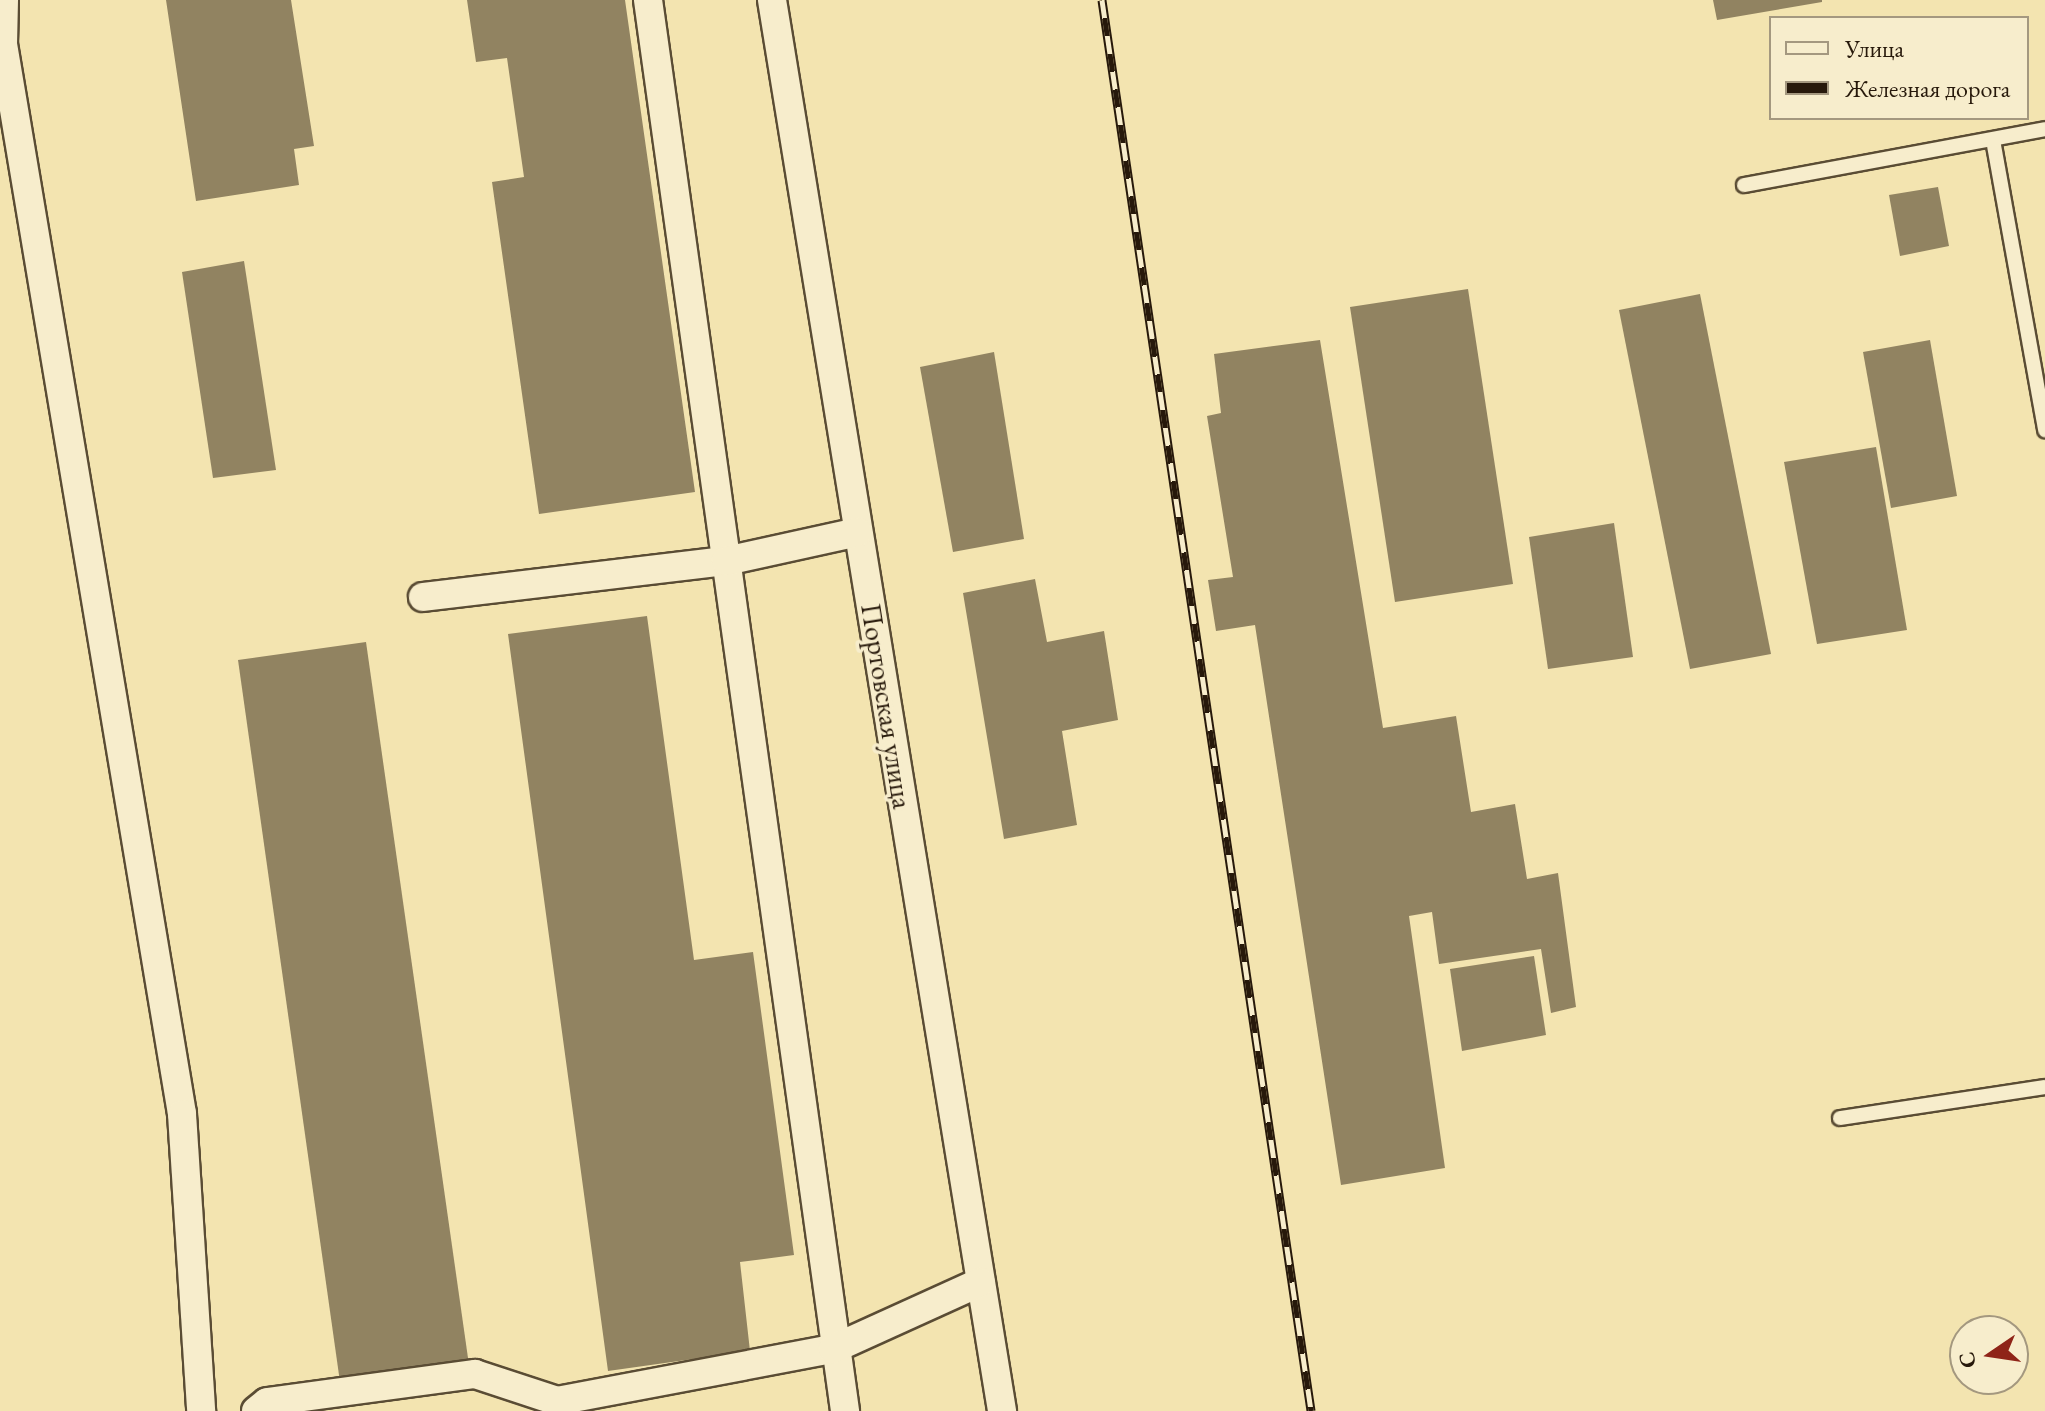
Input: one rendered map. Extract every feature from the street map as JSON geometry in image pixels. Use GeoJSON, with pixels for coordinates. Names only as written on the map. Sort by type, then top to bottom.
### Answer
{"type":"FeatureCollection","features":[{"type":"Feature","properties":{"kind":"street"},"geometry":{"type":"LineString","coordinates":[[4,0],[3,44],[182,1114],[201,1411]]}},
{"type":"Feature","properties":{"kind":"street"},"geometry":{"type":"LineString","coordinates":[[648,0],[833,1349],[845,1411]]}},
{"type":"Feature","properties":{"kind":"street","name":"Портовская улица"},"geometry":{"type":"LineString","coordinates":[[772,0],[1002,1411]]}},
{"type":"Feature","properties":{"kind":"street"},"geometry":{"type":"LineString","coordinates":[[423,597],[726,561],[858,532]]}},
{"type":"Feature","properties":{"kind":"street"},"geometry":{"type":"LineString","coordinates":[[256,1411],[267,1402],[475,1374],[557,1401],[833,1349],[981,1282]]}},
{"type":"Feature","properties":{"kind":"lane"},"geometry":{"type":"LineString","coordinates":[[1744,185],[2045,129]]}},
{"type":"Feature","properties":{"kind":"lane"},"geometry":{"type":"LineString","coordinates":[[1993,140],[2045,430]]}},
{"type":"Feature","properties":{"kind":"lane"},"geometry":{"type":"LineString","coordinates":[[1840,1118],[2045,1087]]}},
{"type":"Feature","properties":{"kind":"building"},"geometry":{"type":"Polygon","coordinates":[[[166,0],[291,0],[314,146],[294,149],[299,185],[196,201],[166,0]]]}},
{"type":"Feature","properties":{"kind":"building"},"geometry":{"type":"Polygon","coordinates":[[[467,0],[625,0],[695,492],[539,514],[492,182],[524,177],[507,58],[476,62],[467,0]]]}},
{"type":"Feature","properties":{"kind":"building"},"geometry":{"type":"Polygon","coordinates":[[[1713,0],[1822,0],[1822,2],[1717,20],[1713,0]]]}},
{"type":"Feature","properties":{"kind":"building"},"geometry":{"type":"Polygon","coordinates":[[[1938,187],[1949,246],[1900,256],[1889,195],[1938,187]]]}},
{"type":"Feature","properties":{"kind":"building"},"geometry":{"type":"Polygon","coordinates":[[[244,261],[276,470],[213,478],[182,272],[244,261]]]}},
{"type":"Feature","properties":{"kind":"building"},"geometry":{"type":"Polygon","coordinates":[[[1468,289],[1513,584],[1395,602],[1350,307],[1468,289]]]}},
{"type":"Feature","properties":{"kind":"building"},"geometry":{"type":"Polygon","coordinates":[[[1700,294],[1771,654],[1690,669],[1619,310],[1700,294]]]}},
{"type":"Feature","properties":{"kind":"building"},"geometry":{"type":"Polygon","coordinates":[[[1320,340],[1383,728],[1456,716],[1471,812],[1515,804],[1527,879],[1558,873],[1576,1007],[1551,1013],[1541,949],[1439,964],[1432,912],[1409,916],[1445,1168],[1341,1185],[1255,625],[1216,631],[1208,580],[1233,577],[1207,416],[1221,413],[1214,354],[1320,340]]]}},
{"type":"Feature","properties":{"kind":"building"},"geometry":{"type":"Polygon","coordinates":[[[1930,340],[1957,496],[1891,508],[1863,352],[1930,340]]]}},
{"type":"Feature","properties":{"kind":"building"},"geometry":{"type":"Polygon","coordinates":[[[994,352],[1024,539],[953,552],[920,367],[994,352]]]}},
{"type":"Feature","properties":{"kind":"building"},"geometry":{"type":"Polygon","coordinates":[[[1876,447],[1907,630],[1817,644],[1784,462],[1876,447]]]}},
{"type":"Feature","properties":{"kind":"building"},"geometry":{"type":"Polygon","coordinates":[[[1614,523],[1633,657],[1548,669],[1529,537],[1614,523]]]}},
{"type":"Feature","properties":{"kind":"building"},"geometry":{"type":"Polygon","coordinates":[[[1035,579],[1047,642],[1104,631],[1118,720],[1062,731],[1077,825],[1004,839],[963,593],[1035,579]]]}},
{"type":"Feature","properties":{"kind":"building"},"geometry":{"type":"Polygon","coordinates":[[[647,616],[694,960],[753,952],[794,1255],[740,1262],[750,1351],[608,1371],[508,634],[647,616]]]}},
{"type":"Feature","properties":{"kind":"building"},"geometry":{"type":"Polygon","coordinates":[[[366,642],[469,1365],[340,1382],[238,660],[366,642]]]}},
{"type":"Feature","properties":{"kind":"building"},"geometry":{"type":"Polygon","coordinates":[[[1534,956],[1546,1035],[1462,1051],[1450,969],[1534,956]]]}},
{"type":"Feature","properties":{"kind":"railway"},"geometry":{"type":"LineString","coordinates":[[1102,0],[1311,1411]]}}]}
